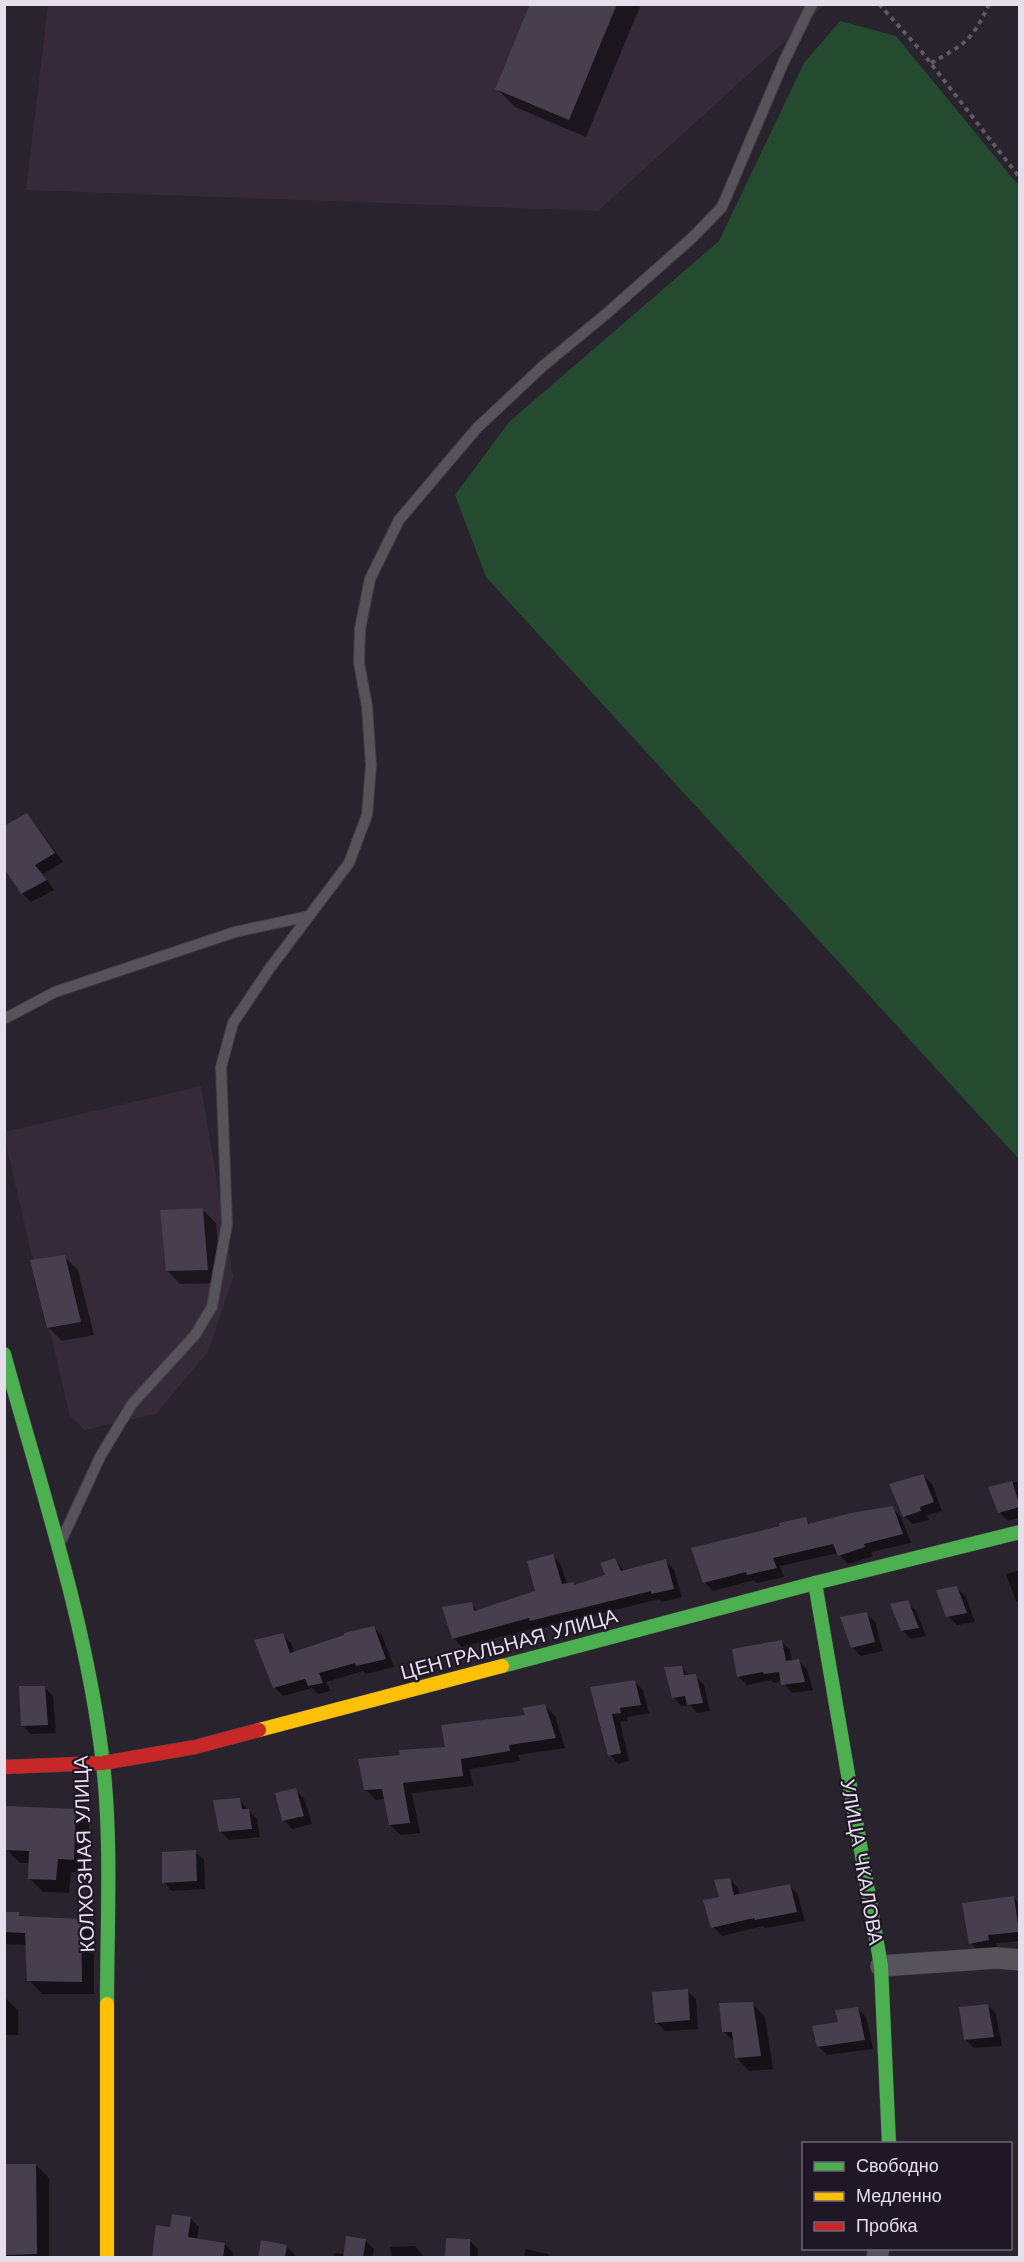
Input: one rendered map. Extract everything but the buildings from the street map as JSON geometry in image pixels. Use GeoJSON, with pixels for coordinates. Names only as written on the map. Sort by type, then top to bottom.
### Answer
{"type":"FeatureCollection","features":[{"type":"Feature","properties":{"kind":"street","name":"КОЛХОЗНАЯ УЛИЦА"},"geometry":{"type":"LineString","coordinates":[[4,1354],[81,1632],[103,1763],[107,1820],[106,2258]]}},
{"type":"Feature","properties":{"kind":"street","name":"ЦЕНТРАЛЬНАЯ УЛИЦА"},"geometry":{"type":"LineString","coordinates":[[4,1767],[103,1763],[195,1747],[815,1583],[1020,1532]]}},
{"type":"Feature","properties":{"kind":"street","name":"УЛИЦА ЧКАЛОВА"},"geometry":{"type":"LineString","coordinates":[[815,1583],[881,1966],[889,2142]]}},
{"type":"Feature","properties":{"kind":"street"},"geometry":{"type":"LineString","coordinates":[[881,1966],[996,1958],[1020,1960]]}},
{"type":"Feature","properties":{"kind":"lane"},"geometry":{"type":"LineString","coordinates":[[58,1547],[101,1455],[132,1404],[195,1335],[212,1307],[227,1224],[221,1067],[233,1023],[270,968],[349,862],[368,815],[371,765],[367,706],[359,663],[360,629],[370,579],[399,520],[477,428],[543,366],[606,315],[693,237],[722,207],[784,61],[812,5]]}},
{"type":"Feature","properties":{"kind":"lane"},"geometry":{"type":"LineString","coordinates":[[4,1019],[55,992],[235,932],[309,916]]}},
{"type":"Feature","properties":{"kind":"path"},"geometry":{"type":"LineString","coordinates":[[879,4],[931,63],[1020,178]]}},
{"type":"Feature","properties":{"kind":"path"},"geometry":{"type":"LineString","coordinates":[[931,63],[962,45],[977,30],[989,4]]}},
{"type":"Feature","properties":{"kind":"shaded area"},"geometry":{"type":"Polygon","coordinates":[[[48,5],[825,5],[598,211],[26,190],[48,5]]]}},
{"type":"Feature","properties":{"kind":"shaded area"},"geometry":{"type":"Polygon","coordinates":[[[201,1086],[233,1277],[208,1352],[156,1414],[85,1430],[70,1416],[4,1132],[201,1086]]]}},
{"type":"Feature","properties":{"kind":"green space"},"geometry":{"type":"Polygon","coordinates":[[[840,21],[896,36],[1019,186],[1019,1159],[486,577],[455,495],[509,422],[719,241],[804,63],[840,21]]]}},
{"type":"Feature","properties":{"kind":"traffic: fast"},"geometry":{"type":"LineString","coordinates":[[4,1354],[61,1557],[96,1712],[106,1794],[107,2004]]}},
{"type":"Feature","properties":{"kind":"traffic: fast"},"geometry":{"type":"LineString","coordinates":[[502,1666],[815,1583],[1020,1532]]}},
{"type":"Feature","properties":{"kind":"traffic: fast"},"geometry":{"type":"LineString","coordinates":[[815,1583],[881,1966],[889,2142]]}},
{"type":"Feature","properties":{"kind":"traffic: slow"},"geometry":{"type":"LineString","coordinates":[[259,1730],[502,1666]]}},
{"type":"Feature","properties":{"kind":"traffic: slow"},"geometry":{"type":"LineString","coordinates":[[107,2004],[107,2258]]}},
{"type":"Feature","properties":{"kind":"traffic: jam"},"geometry":{"type":"LineString","coordinates":[[4,1767],[103,1763],[195,1747],[259,1730]]}}]}
